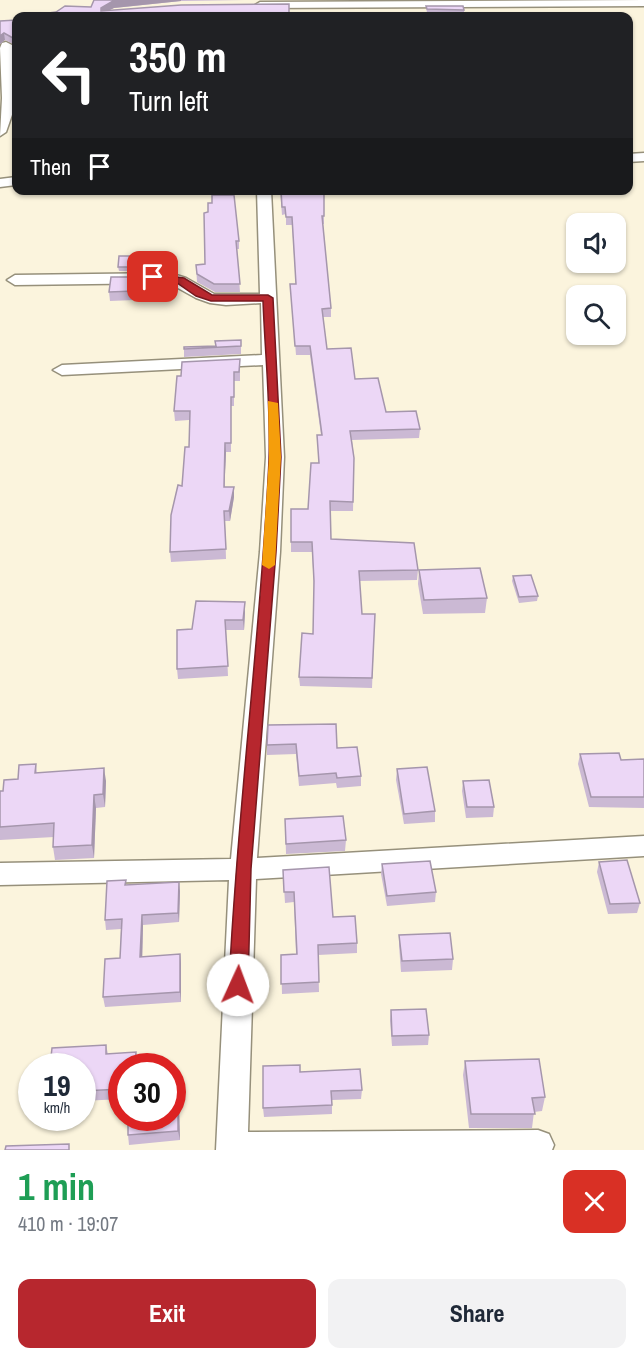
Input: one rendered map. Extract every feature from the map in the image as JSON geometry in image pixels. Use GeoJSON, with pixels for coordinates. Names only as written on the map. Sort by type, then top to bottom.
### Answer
{"type":"FeatureCollection","features":[{"type":"Feature","properties":{"kind":"street"},"geometry":{"type":"LineString","coordinates":[[255,7],[457,2],[644,3]]}},
{"type":"Feature","properties":{"kind":"street"},"geometry":{"type":"LineString","coordinates":[[8,44],[2,59],[12,97]]}},
{"type":"Feature","properties":{"kind":"street"},"geometry":{"type":"LineString","coordinates":[[0,132],[12,104]]}},
{"type":"Feature","properties":{"kind":"street"},"geometry":{"type":"LineString","coordinates":[[264,195],[275,457],[270,552],[243,869],[232,1148],[538,1145]]}},
{"type":"Feature","properties":{"kind":"street"},"geometry":{"type":"LineString","coordinates":[[15,280],[170,278],[188,283],[200,294],[211,298],[268,298]]}},
{"type":"Feature","properties":{"kind":"street"},"geometry":{"type":"LineString","coordinates":[[62,370],[270,360]]}},
{"type":"Feature","properties":{"kind":"street"},"geometry":{"type":"LineString","coordinates":[[0,874],[243,869],[644,846]]}},
{"type":"Feature","properties":{"kind":"building"},"geometry":{"type":"Polygon","coordinates":[[[94,0],[126,0],[113,1],[101,8],[101,11],[181,5],[289,4],[289,12],[56,12],[65,6],[91,7],[94,0]]]}},
{"type":"Feature","properties":{"kind":"building"},"geometry":{"type":"Polygon","coordinates":[[[426,6],[463,6],[464,10],[427,9],[426,6]]]}},
{"type":"Feature","properties":{"kind":"building"},"geometry":{"type":"Polygon","coordinates":[[[12,20],[12,37],[4,33],[0,36],[0,21],[12,20]]]}},
{"type":"Feature","properties":{"kind":"building"},"geometry":{"type":"Polygon","coordinates":[[[212,195],[234,195],[239,241],[236,241],[240,284],[214,284],[197,274],[196,265],[205,264],[204,213],[208,212],[208,203],[212,203],[212,195]]]}},
{"type":"Feature","properties":{"kind":"building"},"geometry":{"type":"Polygon","coordinates":[[[281,195],[324,195],[324,216],[322,216],[331,308],[322,309],[327,349],[351,348],[355,379],[378,378],[386,412],[416,411],[420,429],[350,431],[354,458],[353,502],[330,501],[331,539],[414,543],[418,570],[359,571],[362,614],[375,614],[372,678],[299,677],[302,633],[313,634],[314,581],[312,542],[291,542],[291,509],[308,509],[311,463],[319,463],[317,435],[322,435],[310,346],[295,346],[290,284],[296,284],[292,217],[286,217],[285,207],[282,207],[281,195]]]}},
{"type":"Feature","properties":{"kind":"building"},"geometry":{"type":"Polygon","coordinates":[[[119,256],[136,256],[135,267],[118,267],[119,256]]]}},
{"type":"Feature","properties":{"kind":"building"},"geometry":{"type":"Polygon","coordinates":[[[111,277],[135,277],[134,291],[109,292],[111,277]]]}},
{"type":"Feature","properties":{"kind":"building"},"geometry":{"type":"Polygon","coordinates":[[[241,340],[241,346],[184,349],[184,347],[216,346],[215,341],[241,340]]]}},
{"type":"Feature","properties":{"kind":"building"},"geometry":{"type":"Polygon","coordinates":[[[240,359],[239,372],[234,372],[234,397],[231,397],[231,443],[225,443],[224,487],[234,487],[229,511],[224,511],[226,549],[170,552],[171,515],[178,485],[182,486],[185,447],[189,447],[190,411],[174,411],[177,376],[181,376],[182,362],[240,359]]]}},
{"type":"Feature","properties":{"kind":"building"},"geometry":{"type":"Polygon","coordinates":[[[480,568],[487,598],[424,600],[419,570],[480,568]]]}},
{"type":"Feature","properties":{"kind":"building"},"geometry":{"type":"Polygon","coordinates":[[[531,575],[538,596],[519,597],[513,576],[531,575]]]}},
{"type":"Feature","properties":{"kind":"building"},"geometry":{"type":"Polygon","coordinates":[[[196,601],[245,602],[243,620],[225,620],[228,666],[177,669],[177,630],[192,629],[196,601]]]}},
{"type":"Feature","properties":{"kind":"building"},"geometry":{"type":"Polygon","coordinates":[[[336,724],[337,748],[357,747],[361,776],[337,778],[336,773],[299,776],[296,744],[267,745],[268,725],[336,724]]]}},
{"type":"Feature","properties":{"kind":"building"},"geometry":{"type":"Polygon","coordinates":[[[619,753],[621,760],[644,759],[644,797],[591,797],[580,754],[619,753]]]}},
{"type":"Feature","properties":{"kind":"building"},"geometry":{"type":"Polygon","coordinates":[[[36,764],[35,773],[104,768],[103,794],[94,795],[92,845],[53,847],[54,823],[0,827],[0,791],[3,791],[4,780],[18,779],[19,765],[36,764]]]}},
{"type":"Feature","properties":{"kind":"building"},"geometry":{"type":"Polygon","coordinates":[[[427,767],[435,811],[404,814],[397,769],[427,767]]]}},
{"type":"Feature","properties":{"kind":"building"},"geometry":{"type":"Polygon","coordinates":[[[489,780],[494,807],[467,807],[463,781],[489,780]]]}},
{"type":"Feature","properties":{"kind":"building"},"geometry":{"type":"Polygon","coordinates":[[[343,816],[346,840],[286,844],[285,819],[343,816]]]}},
{"type":"Feature","properties":{"kind":"building"},"geometry":{"type":"Polygon","coordinates":[[[627,860],[640,903],[610,904],[599,862],[627,860]]]}},
{"type":"Feature","properties":{"kind":"building"},"geometry":{"type":"Polygon","coordinates":[[[430,861],[436,892],[387,896],[382,864],[430,861]]]}},
{"type":"Feature","properties":{"kind":"building"},"geometry":{"type":"Polygon","coordinates":[[[329,867],[333,917],[355,916],[357,943],[318,945],[319,982],[281,984],[281,955],[297,954],[294,892],[284,892],[283,870],[329,867]]]}},
{"type":"Feature","properties":{"kind":"building"},"geometry":{"type":"Polygon","coordinates":[[[126,880],[125,885],[179,882],[178,913],[142,915],[140,957],[180,954],[180,992],[103,997],[105,959],[120,958],[122,919],[105,920],[107,881],[126,880]]]}},
{"type":"Feature","properties":{"kind":"building"},"geometry":{"type":"Polygon","coordinates":[[[450,933],[453,959],[402,961],[399,935],[450,933]]]}},
{"type":"Feature","properties":{"kind":"building"},"geometry":{"type":"Polygon","coordinates":[[[426,1009],[429,1035],[392,1036],[391,1010],[426,1009]]]}},
{"type":"Feature","properties":{"kind":"building"},"geometry":{"type":"Polygon","coordinates":[[[106,1045],[108,1090],[96,1090],[96,1053],[51,1053],[52,1048],[106,1045]]]}},
{"type":"Feature","properties":{"kind":"building"},"geometry":{"type":"Polygon","coordinates":[[[539,1059],[545,1097],[532,1098],[535,1114],[471,1114],[465,1061],[539,1059]]]}},
{"type":"Feature","properties":{"kind":"building"},"geometry":{"type":"Polygon","coordinates":[[[300,1065],[300,1072],[360,1069],[362,1090],[331,1091],[332,1105],[263,1108],[263,1066],[300,1065]]]}},
{"type":"Feature","properties":{"kind":"building"},"geometry":{"type":"Polygon","coordinates":[[[128,1131],[178,1131],[128,1135],[128,1131]]]}},
{"type":"Feature","properties":{"kind":"building"},"geometry":{"type":"Polygon","coordinates":[[[69,1144],[69,1150],[5,1150],[6,1146],[69,1144]]]}},
{"type":"Feature","properties":{"kind":"slow traffic"},"geometry":{"type":"LineString","coordinates":[[269,565],[275,457],[272,403]]}},
{"type":"Feature","properties":{"kind":"route"},"geometry":{"type":"LineString","coordinates":[[153,277],[180,280],[188,283],[200,294],[211,298],[225,300],[268,298],[275,457],[270,552],[243,869],[238,985]]}}]}
